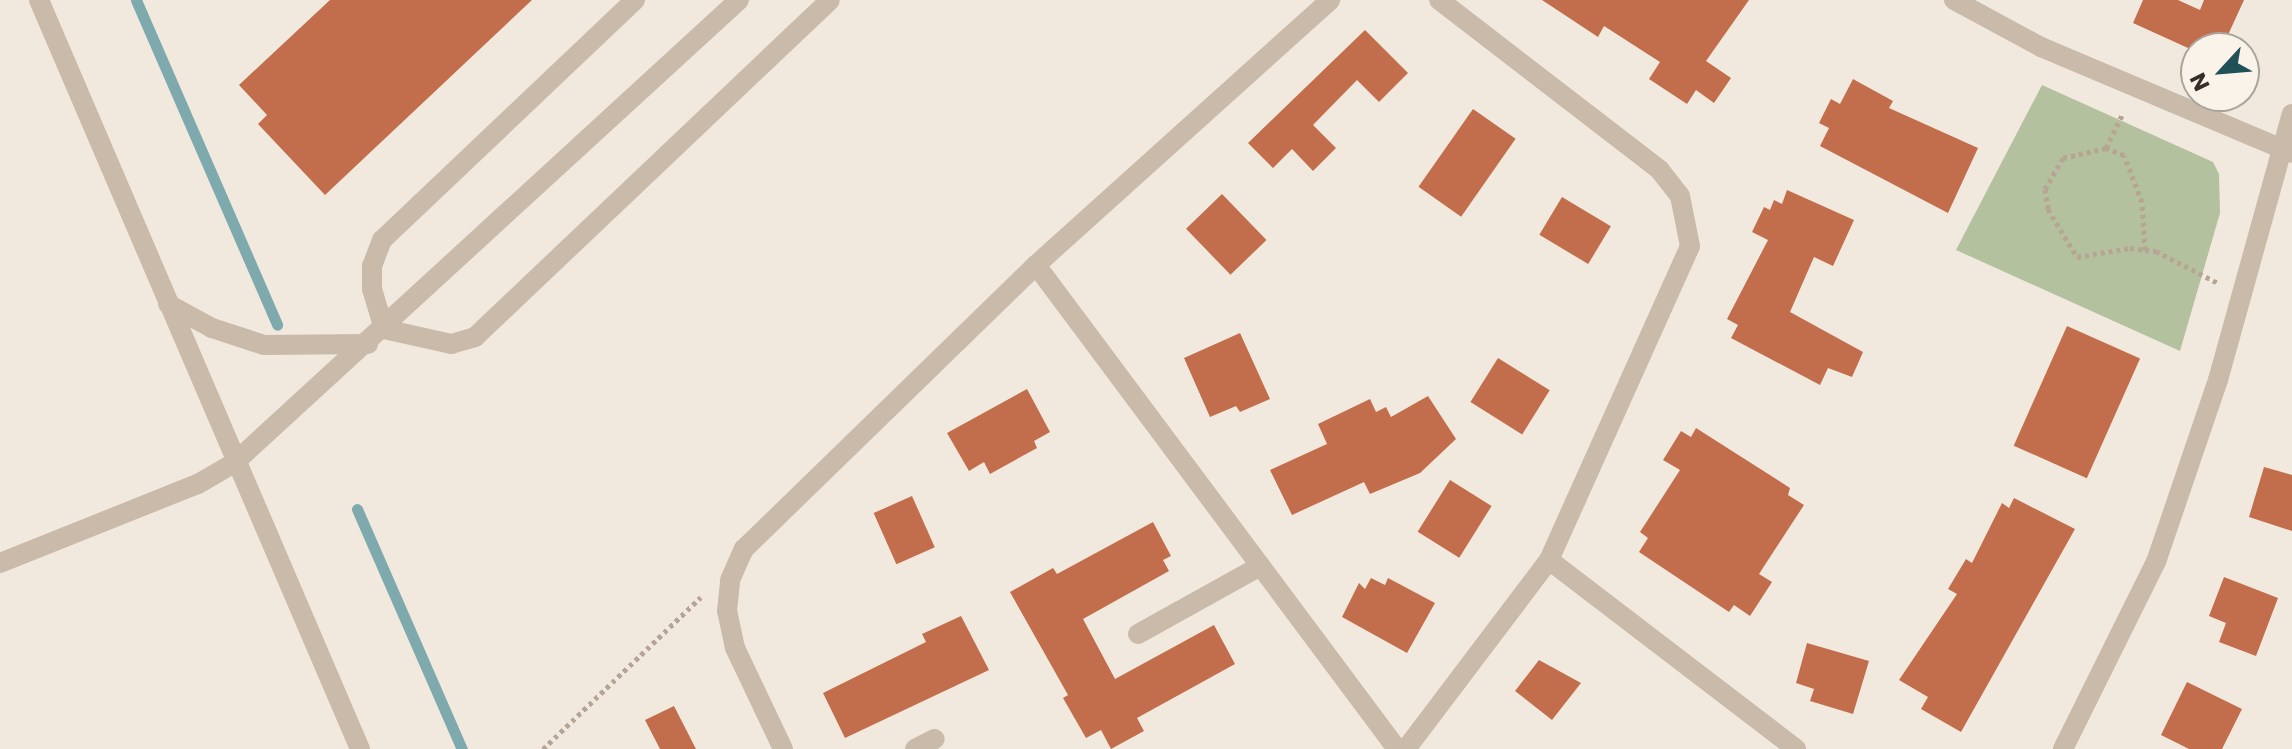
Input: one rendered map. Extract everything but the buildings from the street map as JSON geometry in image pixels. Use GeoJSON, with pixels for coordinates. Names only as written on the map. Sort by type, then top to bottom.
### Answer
{"type":"FeatureCollection","features":[{"type":"Feature","properties":{"kind":"street"},"geometry":{"type":"LineString","coordinates":[[39,0],[234,463],[360,749]]}},
{"type":"Feature","properties":{"kind":"street"},"geometry":{"type":"LineString","coordinates":[[384,329],[372,289],[372,266],[382,240],[635,0]]}},
{"type":"Feature","properties":{"kind":"street"},"geometry":{"type":"LineString","coordinates":[[0,563],[198,484],[234,463],[368,344],[739,0]]}},
{"type":"Feature","properties":{"kind":"street"},"geometry":{"type":"LineString","coordinates":[[384,329],[451,344],[475,337],[830,0]]}},
{"type":"Feature","properties":{"kind":"street"},"geometry":{"type":"LineString","coordinates":[[783,749],[735,648],[727,611],[730,580],[744,549],[1036,265],[1330,0]]}},
{"type":"Feature","properties":{"kind":"street"},"geometry":{"type":"LineString","coordinates":[[1406,749],[1549,560],[1673,290],[1690,246],[1688,222],[1680,196],[1660,170],[1439,0]]}},
{"type":"Feature","properties":{"kind":"street"},"geometry":{"type":"LineString","coordinates":[[1954,0],[2135,89],[2288,151]]}},
{"type":"Feature","properties":{"kind":"street"},"geometry":{"type":"LineString","coordinates":[[2063,749],[2156,562],[2288,151],[2292,114]]}},
{"type":"Feature","properties":{"kind":"street"},"geometry":{"type":"LineString","coordinates":[[1036,265],[1397,749]]}},
{"type":"Feature","properties":{"kind":"street"},"geometry":{"type":"LineString","coordinates":[[168,304],[212,328],[264,345],[368,344]]}},
{"type":"Feature","properties":{"kind":"street"},"geometry":{"type":"LineString","coordinates":[[1549,560],[1796,749]]}},
{"type":"Feature","properties":{"kind":"street"},"geometry":{"type":"LineString","coordinates":[[1138,634],[1260,566]]}},
{"type":"Feature","properties":{"kind":"street"},"geometry":{"type":"LineString","coordinates":[[915,749],[935,739]]}},
{"type":"Feature","properties":{"kind":"path"},"geometry":{"type":"LineString","coordinates":[[2106,148],[2135,89]]}},
{"type":"Feature","properties":{"kind":"path"},"geometry":{"type":"LineString","coordinates":[[2145,250],[2136,180],[2124,155],[2106,148],[2063,158],[2045,189],[2048,209],[2077,257],[2145,250],[2191,266],[2243,298]]}},
{"type":"Feature","properties":{"kind":"path"},"geometry":{"type":"LineString","coordinates":[[543,749],[687,605],[730,580]]}},
{"type":"Feature","properties":{"kind":"green space"},"geometry":{"type":"Polygon","coordinates":[[[2042,85],[2213,162],[2219,174],[2220,213],[2180,351],[1956,250],[2042,85]]]}},
{"type":"Feature","properties":{"kind":"waterway"},"geometry":{"type":"LineString","coordinates":[[136,0],[277,325]]}},
{"type":"Feature","properties":{"kind":"waterway"},"geometry":{"type":"LineString","coordinates":[[357,509],[462,749]]}}]}
